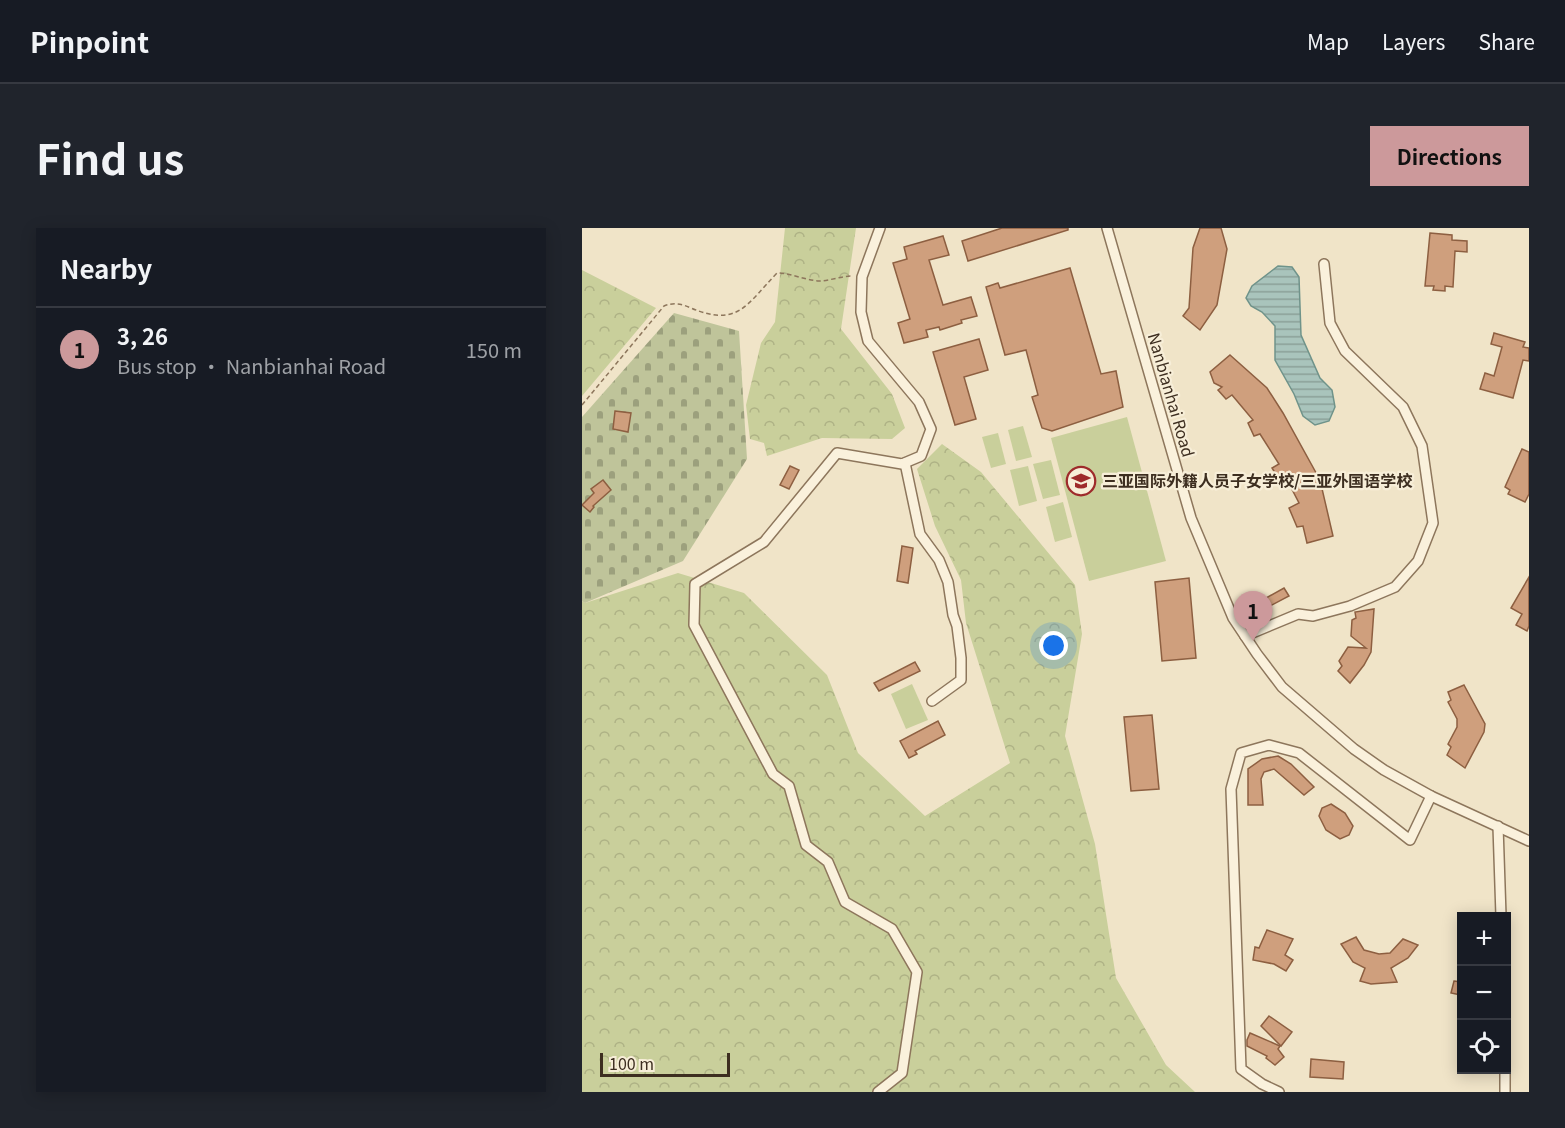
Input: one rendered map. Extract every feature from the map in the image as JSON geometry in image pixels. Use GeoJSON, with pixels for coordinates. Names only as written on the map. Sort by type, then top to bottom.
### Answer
{"type":"FeatureCollection","features":[{"type":"Feature","properties":{"kind":"street"},"geometry":{"type":"LineString","coordinates":[[878,1092],[902,1073],[917,972],[892,929],[845,902],[828,862],[806,845],[789,786],[773,774],[694,624],[695,584],[764,542],[837,453],[902,464],[921,456],[931,429],[920,402],[868,341],[861,312],[862,277],[880,228]]}},
{"type":"Feature","properties":{"kind":"street","name":"Nanbianhai Road"},"geometry":{"type":"LineString","coordinates":[[1107,228],[1191,518],[1233,618],[1245,636],[1282,687],[1345,742],[1384,770],[1431,796],[1529,841]]}},
{"type":"Feature","properties":{"kind":"street"},"geometry":{"type":"LineString","coordinates":[[1245,636],[1299,614],[1313,616],[1350,606],[1395,587],[1418,561],[1433,523],[1422,446],[1403,407],[1345,351],[1330,323],[1324,264]]}},
{"type":"Feature","properties":{"kind":"street"},"geometry":{"type":"LineString","coordinates":[[905,463],[920,534],[939,560],[948,582],[961,658],[961,680],[932,701]]}},
{"type":"Feature","properties":{"kind":"street"},"geometry":{"type":"LineString","coordinates":[[1279,1092],[1262,1084],[1241,1069],[1231,789],[1241,753],[1269,745],[1299,753],[1410,840],[1431,796]]}},
{"type":"Feature","properties":{"kind":"street"},"geometry":{"type":"LineString","coordinates":[[1498,826],[1501,912]]}},
{"type":"Feature","properties":{"kind":"street"},"geometry":{"type":"LineString","coordinates":[[1505,1074],[1505,1092]]}},
{"type":"Feature","properties":{"kind":"path"},"geometry":{"type":"LineString","coordinates":[[582,405],[664,306],[670,303],[683,304],[721,317],[736,313],[745,307],[777,273],[791,273],[821,281],[836,277],[862,277]]}},
{"type":"Feature","properties":{"kind":"green space"},"geometry":{"type":"Polygon","coordinates":[[[785,228],[856,228],[841,329],[892,394],[905,428],[892,439],[822,438],[767,456],[764,443],[750,439],[746,405],[761,343],[775,322],[785,228]]]}},
{"type":"Feature","properties":{"kind":"green space"},"geometry":{"type":"Polygon","coordinates":[[[582,270],[656,308],[582,396],[582,270]]]}},
{"type":"Feature","properties":{"kind":"green space"},"geometry":{"type":"Polygon","coordinates":[[[674,313],[739,331],[747,459],[683,561],[585,603],[582,601],[582,417],[674,313]]]}},
{"type":"Feature","properties":{"kind":"green space"},"geometry":{"type":"Polygon","coordinates":[[[1127,417],[1166,561],[1089,581],[1051,438],[1127,417]]]}},
{"type":"Feature","properties":{"kind":"green space"},"geometry":{"type":"Polygon","coordinates":[[[1023,426],[1032,457],[1016,461],[1008,430],[1023,426]]]}},
{"type":"Feature","properties":{"kind":"green space"},"geometry":{"type":"Polygon","coordinates":[[[998,433],[1006,464],[991,468],[982,437],[998,433]]]}},
{"type":"Feature","properties":{"kind":"green space"},"geometry":{"type":"Polygon","coordinates":[[[942,444],[981,472],[1075,585],[1082,634],[1065,736],[1095,844],[1116,978],[1166,1065],[1195,1092],[582,1092],[582,601],[585,603],[678,573],[744,593],[827,675],[858,753],[925,816],[1010,763],[966,623],[961,580],[935,526],[917,469],[942,444]]]}},
{"type":"Feature","properties":{"kind":"green space"},"geometry":{"type":"Polygon","coordinates":[[[1051,460],[1060,495],[1043,499],[1033,464],[1051,460]]]}},
{"type":"Feature","properties":{"kind":"green space"},"geometry":{"type":"Polygon","coordinates":[[[1028,466],[1037,501],[1019,506],[1010,470],[1028,466]]]}},
{"type":"Feature","properties":{"kind":"green space"},"geometry":{"type":"Polygon","coordinates":[[[1063,502],[1072,537],[1055,542],[1046,507],[1063,502]]]}},
{"type":"Feature","properties":{"kind":"green space"},"geometry":{"type":"Polygon","coordinates":[[[912,684],[928,720],[906,729],[891,694],[912,684]]]}},
{"type":"Feature","properties":{"kind":"water"},"geometry":{"type":"Polygon","coordinates":[[[1278,266],[1292,267],[1299,277],[1301,335],[1320,378],[1332,390],[1335,407],[1329,421],[1315,425],[1303,416],[1275,360],[1275,326],[1262,312],[1251,306],[1246,298],[1252,286],[1278,266]]]}},
{"type":"Feature","properties":{"kind":"building"},"geometry":{"type":"Polygon","coordinates":[[[1002,228],[1068,228],[1068,230],[968,261],[962,241],[1002,228]]]}},
{"type":"Feature","properties":{"kind":"building"},"geometry":{"type":"Polygon","coordinates":[[[1200,228],[1221,228],[1227,249],[1217,305],[1200,330],[1183,316],[1189,308],[1193,248],[1200,228]]]}},
{"type":"Feature","properties":{"kind":"building"},"geometry":{"type":"Polygon","coordinates":[[[1430,233],[1452,235],[1452,240],[1467,241],[1467,252],[1455,251],[1453,287],[1445,286],[1445,291],[1433,290],[1434,286],[1425,286],[1430,233]]]}},
{"type":"Feature","properties":{"kind":"building"},"geometry":{"type":"Polygon","coordinates":[[[943,236],[949,255],[929,260],[943,305],[971,297],[977,316],[961,320],[962,323],[940,330],[939,327],[926,330],[928,337],[904,343],[898,323],[910,319],[893,263],[907,259],[904,247],[943,236]]]}},
{"type":"Feature","properties":{"kind":"building"},"geometry":{"type":"Polygon","coordinates":[[[1070,268],[1101,374],[1116,371],[1123,407],[1052,431],[1042,428],[1032,397],[1038,395],[1026,350],[1005,355],[986,287],[998,283],[1000,288],[1070,268]]]}},
{"type":"Feature","properties":{"kind":"building"},"geometry":{"type":"Polygon","coordinates":[[[1494,333],[1525,342],[1523,347],[1529,348],[1529,361],[1523,360],[1513,398],[1480,389],[1485,373],[1494,376],[1502,347],[1491,344],[1494,333]]]}},
{"type":"Feature","properties":{"kind":"building"},"geometry":{"type":"Polygon","coordinates":[[[979,339],[988,370],[964,377],[976,419],[955,425],[933,352],[979,339]]]}},
{"type":"Feature","properties":{"kind":"building"},"geometry":{"type":"Polygon","coordinates":[[[1230,355],[1267,388],[1283,413],[1320,480],[1333,536],[1307,543],[1303,526],[1297,527],[1289,508],[1299,503],[1285,476],[1279,479],[1272,468],[1279,464],[1260,434],[1254,436],[1248,423],[1253,420],[1232,395],[1226,399],[1218,390],[1222,387],[1214,383],[1210,372],[1230,355]]]}},
{"type":"Feature","properties":{"kind":"building"},"geometry":{"type":"Polygon","coordinates":[[[615,411],[631,413],[628,432],[613,429],[615,411]]]}},
{"type":"Feature","properties":{"kind":"building"},"geometry":{"type":"Polygon","coordinates":[[[1522,449],[1529,452],[1529,494],[1525,502],[1508,494],[1510,490],[1505,487],[1522,449]]]}},
{"type":"Feature","properties":{"kind":"building"},"geometry":{"type":"Polygon","coordinates":[[[790,466],[799,470],[789,489],[780,485],[790,466]]]}},
{"type":"Feature","properties":{"kind":"building"},"geometry":{"type":"Polygon","coordinates":[[[603,480],[611,490],[593,506],[590,512],[582,505],[594,493],[591,489],[603,480]]]}},
{"type":"Feature","properties":{"kind":"building"},"geometry":{"type":"Polygon","coordinates":[[[902,546],[913,548],[908,583],[897,581],[902,546]]]}},
{"type":"Feature","properties":{"kind":"building"},"geometry":{"type":"Polygon","coordinates":[[[1529,577],[1529,626],[1527,631],[1516,625],[1522,614],[1511,608],[1529,577]]]}},
{"type":"Feature","properties":{"kind":"building"},"geometry":{"type":"Polygon","coordinates":[[[1189,578],[1196,658],[1162,661],[1155,582],[1189,578]]]}},
{"type":"Feature","properties":{"kind":"building"},"geometry":{"type":"Polygon","coordinates":[[[1284,588],[1289,596],[1270,606],[1266,598],[1284,588]]]}},
{"type":"Feature","properties":{"kind":"building"},"geometry":{"type":"Polygon","coordinates":[[[1374,609],[1371,652],[1350,683],[1338,671],[1342,666],[1339,661],[1348,647],[1366,648],[1351,636],[1352,620],[1356,618],[1355,612],[1374,609]]]}},
{"type":"Feature","properties":{"kind":"building"},"geometry":{"type":"Polygon","coordinates":[[[915,662],[920,671],[879,691],[874,683],[915,662]]]}},
{"type":"Feature","properties":{"kind":"building"},"geometry":{"type":"Polygon","coordinates":[[[1464,685],[1485,724],[1484,732],[1465,768],[1447,755],[1451,747],[1448,744],[1457,727],[1457,719],[1448,702],[1451,700],[1448,692],[1464,685]]]}},
{"type":"Feature","properties":{"kind":"building"},"geometry":{"type":"Polygon","coordinates":[[[1152,715],[1159,789],[1131,791],[1124,717],[1152,715]]]}},
{"type":"Feature","properties":{"kind":"building"},"geometry":{"type":"Polygon","coordinates":[[[938,721],[945,735],[915,751],[917,754],[909,758],[900,741],[938,721]]]}},
{"type":"Feature","properties":{"kind":"building"},"geometry":{"type":"Polygon","coordinates":[[[1278,756],[1291,764],[1314,787],[1304,795],[1274,769],[1264,772],[1261,779],[1263,805],[1248,805],[1248,769],[1262,759],[1278,756]]]}},
{"type":"Feature","properties":{"kind":"building"},"geometry":{"type":"Polygon","coordinates":[[[1331,804],[1345,813],[1353,826],[1349,835],[1340,839],[1326,830],[1319,816],[1322,808],[1331,804]]]}},
{"type":"Feature","properties":{"kind":"building"},"geometry":{"type":"Polygon","coordinates":[[[1267,930],[1293,939],[1285,955],[1293,960],[1286,971],[1274,964],[1253,960],[1255,947],[1259,948],[1267,930]]]}},
{"type":"Feature","properties":{"kind":"building"},"geometry":{"type":"Polygon","coordinates":[[[1356,937],[1364,950],[1379,954],[1390,953],[1403,939],[1418,945],[1408,958],[1391,968],[1397,982],[1371,984],[1360,981],[1365,968],[1353,962],[1341,944],[1356,937]]]}},
{"type":"Feature","properties":{"kind":"building"},"geometry":{"type":"Polygon","coordinates":[[[1454,981],[1457,981],[1457,994],[1451,993],[1454,981]]]}},
{"type":"Feature","properties":{"kind":"building"},"geometry":{"type":"Polygon","coordinates":[[[1269,1016],[1292,1032],[1281,1046],[1261,1026],[1269,1016]]]}},
{"type":"Feature","properties":{"kind":"building"},"geometry":{"type":"Polygon","coordinates":[[[1250,1033],[1280,1046],[1278,1049],[1284,1057],[1275,1065],[1266,1058],[1267,1056],[1247,1046],[1250,1033]]]}},
{"type":"Feature","properties":{"kind":"building"},"geometry":{"type":"Polygon","coordinates":[[[1311,1059],[1344,1062],[1343,1079],[1310,1077],[1311,1059]]]}},
{"type":"Feature","properties":{"kind":"place","name":"三亚国际外籍人员子女学校/三亚外国语学校"},"geometry":{"type":"Point","coordinates":[1081,481]}},
{"type":"Feature","properties":{"kind":"place","name":"3, 26"},"geometry":{"type":"Point","coordinates":[1253,641]}}]}
